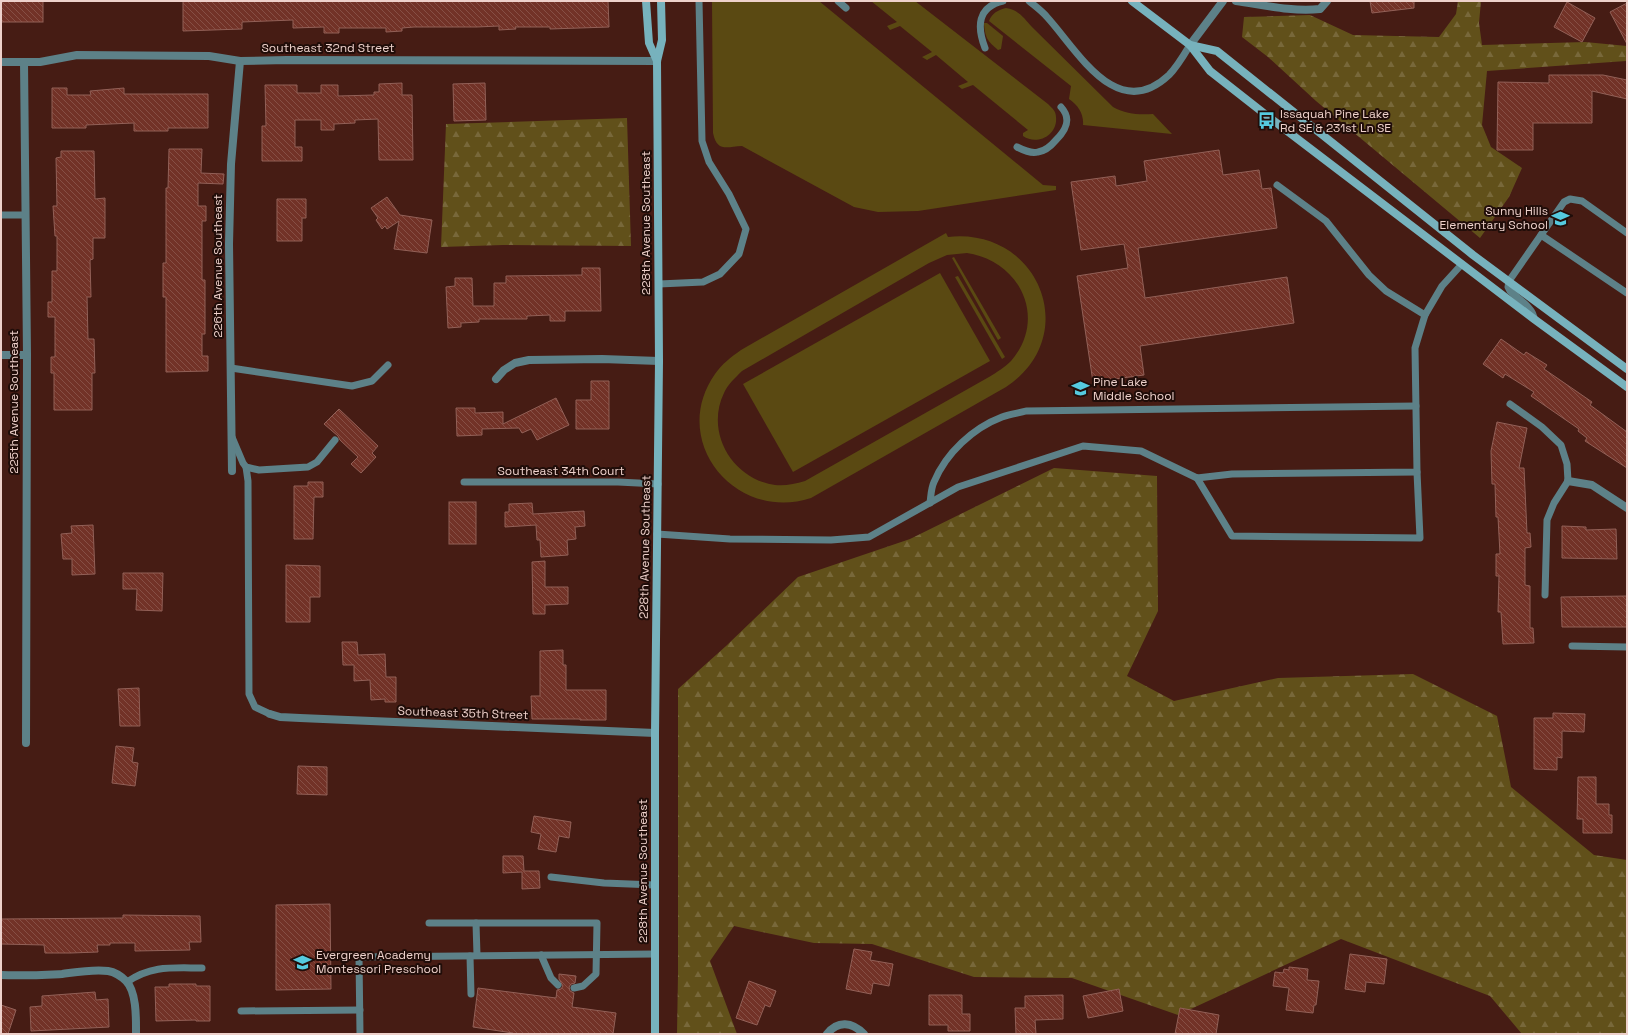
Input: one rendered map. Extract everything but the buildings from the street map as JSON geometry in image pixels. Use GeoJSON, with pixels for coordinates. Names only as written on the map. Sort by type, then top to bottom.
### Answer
{"type":"FeatureCollection","features":[{"type":"Feature","properties":{"kind":"main road","name":"228th Avenue Southeast"},"geometry":{"type":"LineString","coordinates":[[646,1],[649,42],[657,61]]}},
{"type":"Feature","properties":{"kind":"main road","name":"228th Avenue Southeast"},"geometry":{"type":"LineString","coordinates":[[655,1034],[655,733],[659,361],[657,61],[662,40],[661,1]]}},
{"type":"Feature","properties":{"kind":"main road"},"geometry":{"type":"LineString","coordinates":[[1132,1],[1190,45],[1210,71],[1534,319],[1627,387]]}},
{"type":"Feature","properties":{"kind":"main road"},"geometry":{"type":"LineString","coordinates":[[1190,45],[1217,51],[1473,255],[1627,368]]}},
{"type":"Feature","properties":{"kind":"street"},"geometry":{"type":"LineString","coordinates":[[1190,45],[1223,1]]}},
{"type":"Feature","properties":{"kind":"street"},"geometry":{"type":"LineString","coordinates":[[1236,1],[1288,9],[1311,10],[1320,9],[1327,1]]}},
{"type":"Feature","properties":{"kind":"street","name":"Southeast 32nd Street"},"geometry":{"type":"LineString","coordinates":[[1,62],[50,61],[76,56],[209,56],[240,61],[657,61]]}},
{"type":"Feature","properties":{"kind":"street","name":"226th Avenue Southeast"},"geometry":{"type":"LineString","coordinates":[[232,471],[229,244],[231,164],[240,61]]}},
{"type":"Feature","properties":{"kind":"street","name":"225th Avenue Southeast"},"geometry":{"type":"LineString","coordinates":[[24,62],[27,355],[26,743]]}},
{"type":"Feature","properties":{"kind":"street"},"geometry":{"type":"LineString","coordinates":[[1,355],[27,355]]}},
{"type":"Feature","properties":{"kind":"street"},"geometry":{"type":"LineString","coordinates":[[496,379],[504,370],[515,363],[529,360],[602,359],[659,361]]}},
{"type":"Feature","properties":{"kind":"street"},"geometry":{"type":"LineString","coordinates":[[1568,481],[1592,485],[1627,508]]}},
{"type":"Feature","properties":{"kind":"street","name":"Southeast 35th Street"},"geometry":{"type":"LineString","coordinates":[[270,714],[280,717],[300,718],[655,733]]}},
{"type":"Feature","properties":{"kind":"street"},"geometry":{"type":"LineString","coordinates":[[1,975],[34,976],[109,971],[117,974],[127,982],[133,994],[136,1014],[136,1034]]}},
{"type":"Feature","properties":{"kind":"street"},"geometry":{"type":"LineString","coordinates":[[828,1034],[832,1027],[840,1024],[856,1027],[864,1034]]}},
{"type":"Feature","properties":{"kind":"lane"},"geometry":{"type":"LineString","coordinates":[[659,284],[703,282],[720,274],[739,254],[746,229],[729,194],[709,162],[702,140],[699,1]]}},
{"type":"Feature","properties":{"kind":"lane"},"geometry":{"type":"LineString","coordinates":[[838,1],[846,8]]}},
{"type":"Feature","properties":{"kind":"lane"},"geometry":{"type":"LineString","coordinates":[[985,48],[980,36],[980,24],[984,11],[994,3],[1003,1]]}},
{"type":"Feature","properties":{"kind":"lane"},"geometry":{"type":"LineString","coordinates":[[1029,1],[1046,15],[1093,71],[1107,84],[1124,91],[1138,92],[1153,88],[1170,74],[1190,45]]}},
{"type":"Feature","properties":{"kind":"lane"},"geometry":{"type":"LineString","coordinates":[[1017,147],[1028,152],[1037,152],[1048,149],[1065,132],[1067,122],[1066,113],[1061,108]]}},
{"type":"Feature","properties":{"kind":"lane"},"geometry":{"type":"LineString","coordinates":[[1277,185],[1326,221],[1369,274],[1386,291],[1425,315]]}},
{"type":"Feature","properties":{"kind":"lane"},"geometry":{"type":"LineString","coordinates":[[1534,319],[1534,314],[1531,310],[1510,291],[1508,287],[1509,281],[1564,202],[1570,199],[1582,200],[1627,233]]}},
{"type":"Feature","properties":{"kind":"lane"},"geometry":{"type":"LineString","coordinates":[[1,215],[25,215]]}},
{"type":"Feature","properties":{"kind":"lane"},"geometry":{"type":"LineString","coordinates":[[1541,235],[1627,294]]}},
{"type":"Feature","properties":{"kind":"lane"},"geometry":{"type":"LineString","coordinates":[[1198,478],[1232,536],[1420,538],[1417,472],[1415,348],[1425,315],[1442,286],[1462,264]]}},
{"type":"Feature","properties":{"kind":"lane"},"geometry":{"type":"LineString","coordinates":[[231,368],[352,386],[372,381],[388,364]]}},
{"type":"Feature","properties":{"kind":"lane"},"geometry":{"type":"LineString","coordinates":[[1510,404],[1542,428],[1561,445],[1567,464],[1568,481],[1554,503],[1547,520],[1545,595]]}},
{"type":"Feature","properties":{"kind":"lane"},"geometry":{"type":"LineString","coordinates":[[930,503],[933,482],[947,459],[964,440],[992,421],[1004,416],[1026,411],[1416,406]]}},
{"type":"Feature","properties":{"kind":"lane"},"geometry":{"type":"LineString","coordinates":[[231,435],[246,467],[248,480],[249,694],[255,707],[270,714]]}},
{"type":"Feature","properties":{"kind":"lane"},"geometry":{"type":"LineString","coordinates":[[246,467],[259,470],[308,467],[317,462],[335,440]]}},
{"type":"Feature","properties":{"kind":"lane"},"geometry":{"type":"LineString","coordinates":[[657,534],[730,539],[830,540],[869,537],[958,487],[1083,446],[1141,451],[1198,478],[1232,474],[1417,472]]}},
{"type":"Feature","properties":{"kind":"lane","name":"Southeast 34th Court"},"geometry":{"type":"LineString","coordinates":[[464,482],[618,482],[658,484]]}},
{"type":"Feature","properties":{"kind":"lane"},"geometry":{"type":"LineString","coordinates":[[1572,646],[1627,648]]}},
{"type":"Feature","properties":{"kind":"lane"},"geometry":{"type":"LineString","coordinates":[[551,877],[604,883],[655,885]]}},
{"type":"Feature","properties":{"kind":"lane"},"geometry":{"type":"LineString","coordinates":[[471,994],[476,923]]}},
{"type":"Feature","properties":{"kind":"lane"},"geometry":{"type":"LineString","coordinates":[[429,924],[598,923],[596,974],[583,986],[574,988]]}},
{"type":"Feature","properties":{"kind":"lane"},"geometry":{"type":"LineString","coordinates":[[360,1034],[359,957],[655,954]]}},
{"type":"Feature","properties":{"kind":"lane"},"geometry":{"type":"LineString","coordinates":[[541,955],[551,978],[558,985]]}},
{"type":"Feature","properties":{"kind":"lane"},"geometry":{"type":"LineString","coordinates":[[127,982],[146,971],[161,968],[202,968]]}},
{"type":"Feature","properties":{"kind":"lane"},"geometry":{"type":"LineString","coordinates":[[241,1011],[360,1010]]}},
{"type":"Feature","properties":{"kind":"shaded area"},"geometry":{"type":"Polygon","coordinates":[[[712,1],[819,1],[1043,185],[1056,186],[1056,190],[918,211],[878,212],[854,207],[742,146],[720,146],[717,143],[713,133],[712,1]]]}},
{"type":"Feature","properties":{"kind":"shaded area"},"geometry":{"type":"Polygon","coordinates":[[[871,1],[915,1],[1048,104],[1054,110],[1056,115],[1054,129],[1046,137],[1040,139],[1034,140],[1023,136],[1023,133],[1028,130],[973,85],[962,89],[958,86],[968,82],[936,55],[927,60],[922,57],[932,52],[900,26],[890,30],[887,26],[897,22],[871,1]]]}},
{"type":"Feature","properties":{"kind":"shaded area"},"geometry":{"type":"Polygon","coordinates":[[[1006,8],[1011,9],[1021,15],[1113,107],[1132,114],[1153,114],[1172,134],[1083,125],[1080,110],[1069,99],[1071,86],[989,21],[996,12],[1006,8]]]}},
{"type":"Feature","properties":{"kind":"shaded area"},"geometry":{"type":"Polygon","coordinates":[[[984,23],[987,23],[1003,36],[1001,49],[998,50],[989,41],[985,32],[984,23]]]}},
{"type":"Feature","properties":{"kind":"shaded area"},"geometry":{"type":"Polygon","coordinates":[[[946,233],[948,237],[980,238],[1006,249],[1027,267],[1040,289],[1045,314],[1042,341],[1029,366],[1006,387],[811,498],[783,503],[758,499],[735,487],[717,470],[705,449],[700,425],[703,400],[718,370],[741,350],[946,233]],[[967,253],[947,255],[929,263],[742,371],[732,381],[724,393],[719,408],[718,423],[720,438],[726,451],[735,464],[746,474],[760,481],[775,485],[805,481],[1006,366],[1022,344],[1027,327],[1027,310],[1023,294],[1014,279],[1001,267],[986,258],[967,253]]]}},
{"type":"Feature","properties":{"kind":"shaded area"},"geometry":{"type":"Polygon","coordinates":[[[954,257],[1001,338],[998,340],[952,258],[954,257]]]}},
{"type":"Feature","properties":{"kind":"shaded area"},"geometry":{"type":"Polygon","coordinates":[[[940,273],[990,361],[793,472],[743,384],[940,273]]]}},
{"type":"Feature","properties":{"kind":"shaded area"},"geometry":{"type":"Polygon","coordinates":[[[958,276],[1005,357],[1002,359],[955,277],[958,276]]]}},
{"type":"Feature","properties":{"kind":"green space"},"geometry":{"type":"Polygon","coordinates":[[[1458,1],[1481,1],[1479,23],[1482,45],[1585,42],[1627,46],[1626,61],[1487,71],[1482,125],[1491,147],[1522,168],[1509,197],[1480,238],[1316,101],[1268,57],[1242,37],[1244,17],[1310,15],[1353,35],[1439,37],[1456,14],[1458,1]]]}},
{"type":"Feature","properties":{"kind":"green space"},"geometry":{"type":"Polygon","coordinates":[[[627,118],[631,246],[503,245],[441,247],[446,124],[627,118]]]}},
{"type":"Feature","properties":{"kind":"green space"},"geometry":{"type":"Polygon","coordinates":[[[1054,468],[1157,476],[1158,611],[1127,676],[1174,701],[1278,678],[1413,674],[1497,716],[1511,787],[1594,855],[1627,860],[1627,1034],[1522,1034],[1490,996],[1341,939],[1178,1015],[1072,978],[974,977],[872,944],[814,943],[734,926],[710,961],[737,1034],[677,1034],[678,689],[726,646],[798,577],[910,539],[1054,468]]]}},
{"type":"Feature","properties":{"kind":"place","name":"Issaquah Pine Lake Rd SE & 231st Ln SE"},"geometry":{"type":"Point","coordinates":[1267,121]}},
{"type":"Feature","properties":{"kind":"place","name":"Sunny Hills Elementary School"},"geometry":{"type":"Point","coordinates":[1561,218]}},
{"type":"Feature","properties":{"kind":"place","name":"Pine Lake Middle School"},"geometry":{"type":"Point","coordinates":[1080,389]}},
{"type":"Feature","properties":{"kind":"place","name":"Evergreen Academy Montessori Preschool"},"geometry":{"type":"Point","coordinates":[303,962]}}]}
